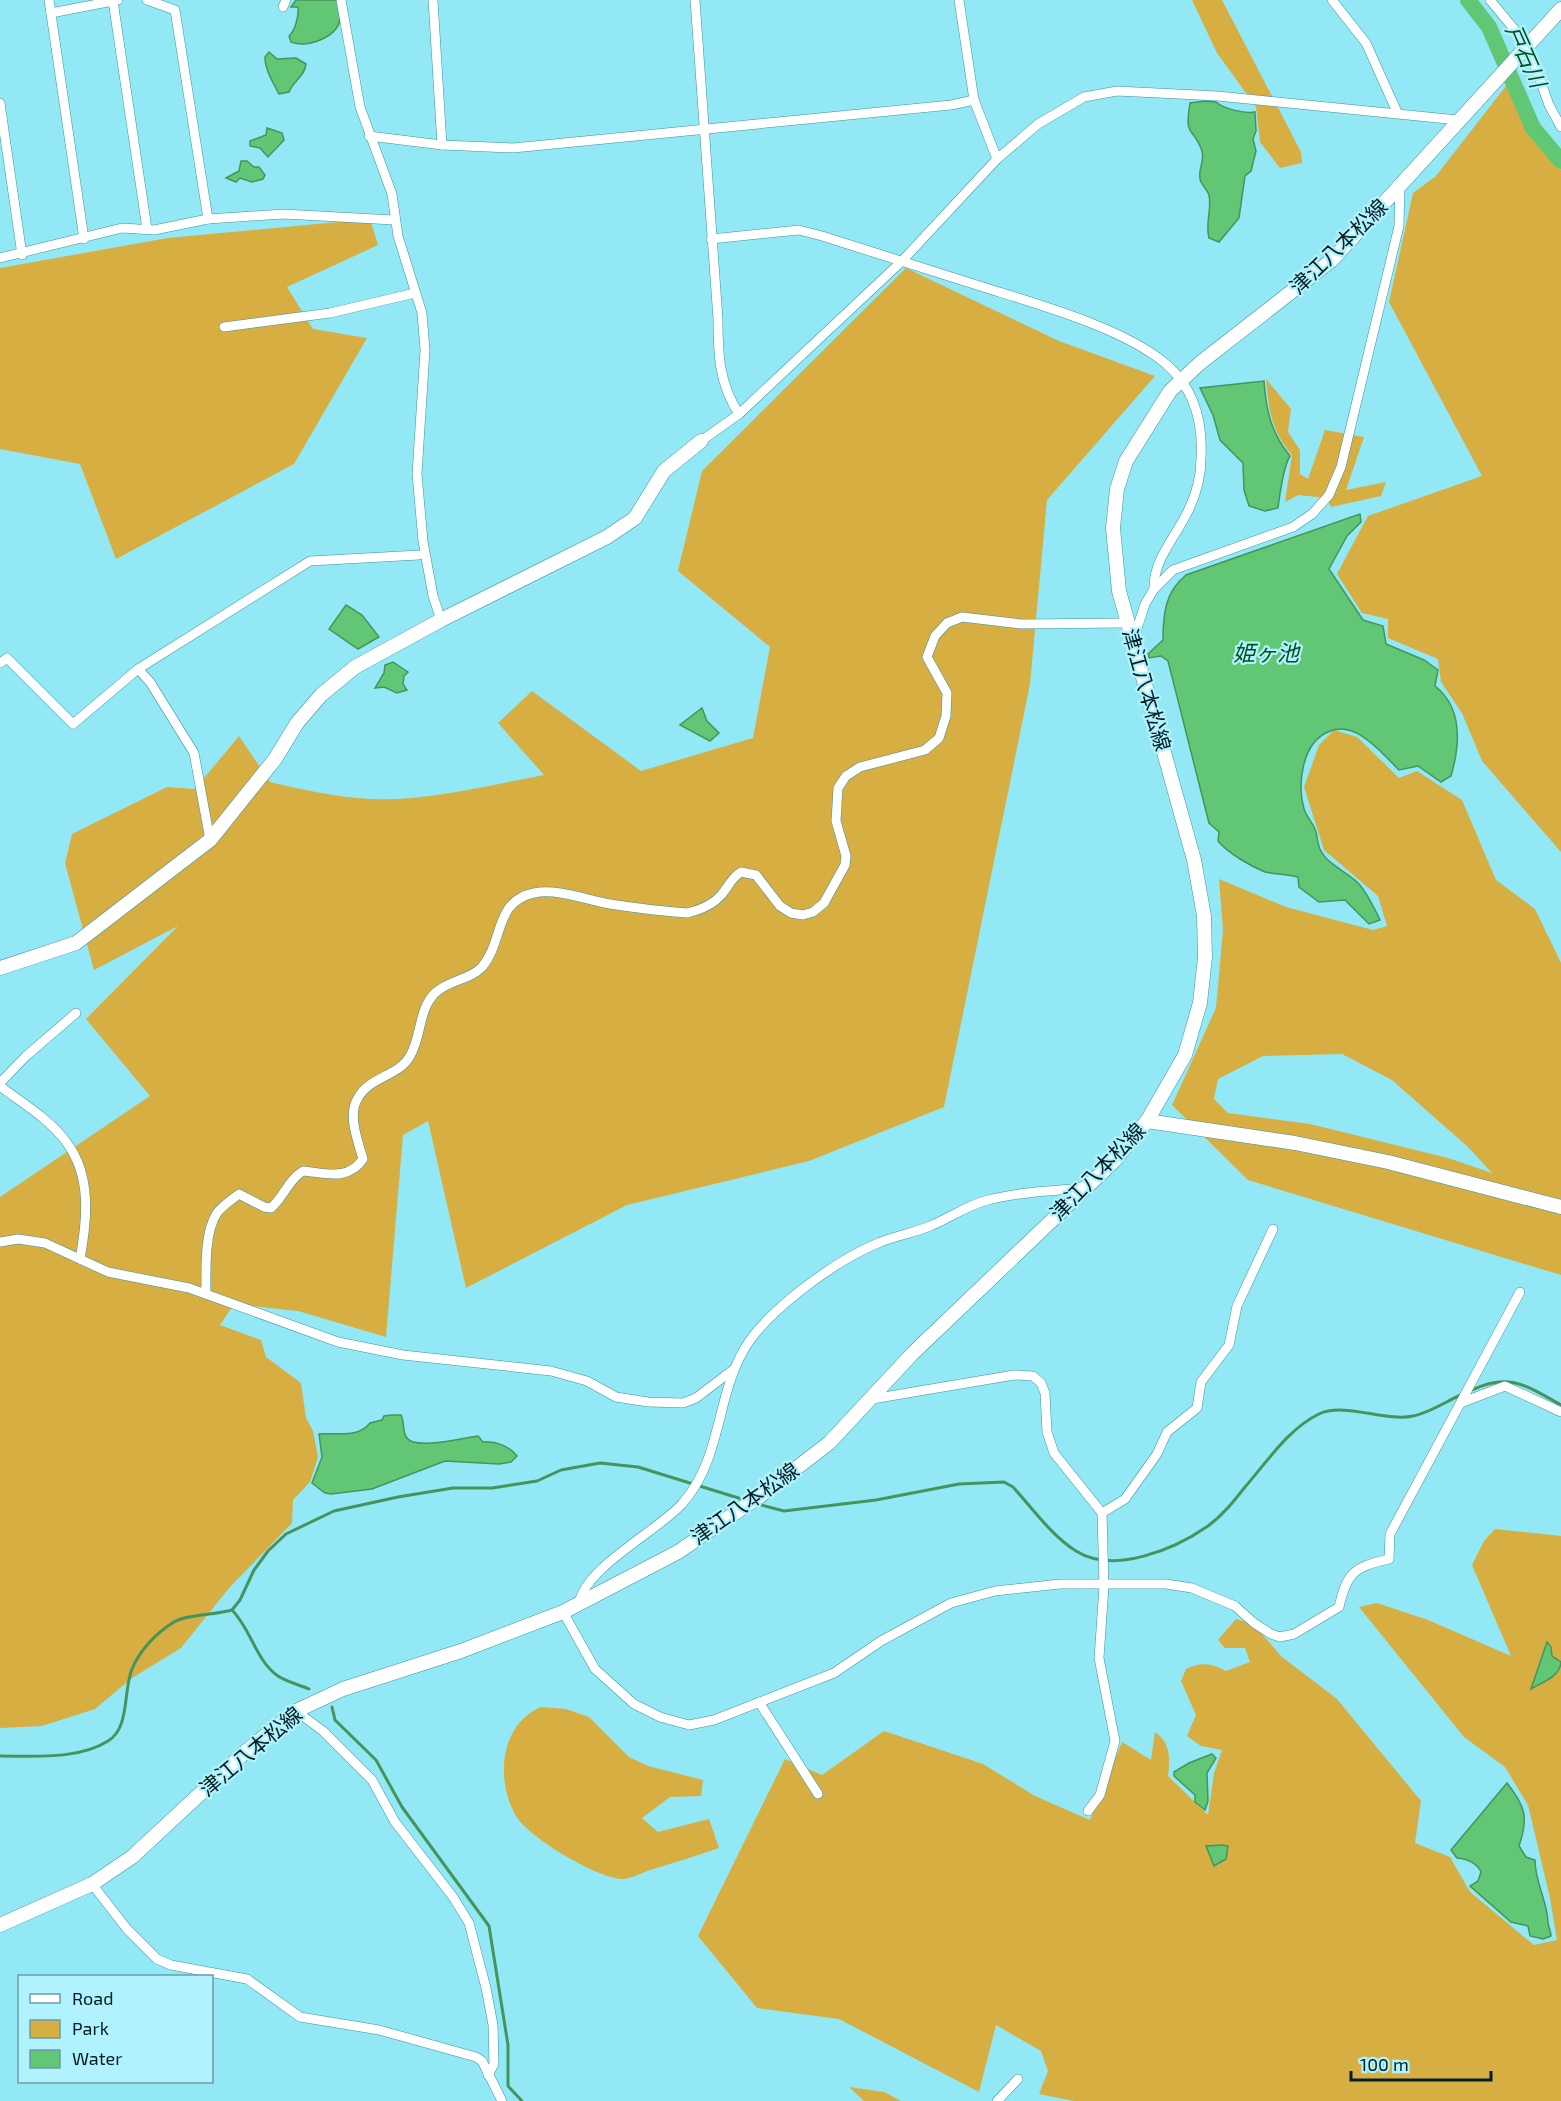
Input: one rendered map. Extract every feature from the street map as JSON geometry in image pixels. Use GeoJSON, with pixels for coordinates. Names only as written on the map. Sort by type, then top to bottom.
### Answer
{"type":"FeatureCollection","features":[{"type":"Feature","properties":{"kind":"main road","name":"津江八本松線"},"geometry":{"type":"LineString","coordinates":[[0,1926],[92,1884],[132,1857],[244,1753],[296,1711],[343,1689],[461,1651],[563,1612],[678,1552],[760,1496],[829,1443],[872,1400],[913,1353],[1114,1161],[1147,1121],[1185,1054],[1200,1003],[1205,957],[1204,916],[1194,860],[1126,623],[1115,565],[1113,528],[1118,489],[1126,461],[1137,439],[1159,406],[1181,381],[1332,260],[1561,9]]}},
{"type":"Feature","properties":{"kind":"main road"},"geometry":{"type":"LineString","coordinates":[[0,968],[76,943],[210,840],[275,759],[297,723],[321,695],[355,667],[441,620],[526,580],[607,537],[635,518],[664,471],[701,441]]}},
{"type":"Feature","properties":{"kind":"main road"},"geometry":{"type":"LineString","coordinates":[[1147,1121],[1295,1143],[1388,1162],[1561,1207]]}},
{"type":"Feature","properties":{"kind":"street"},"geometry":{"type":"LineString","coordinates":[[49,0],[84,239]]}},
{"type":"Feature","properties":{"kind":"street"},"geometry":{"type":"LineString","coordinates":[[51,13],[115,0],[147,230]]}},
{"type":"Feature","properties":{"kind":"street"},"geometry":{"type":"LineString","coordinates":[[147,0],[175,10],[208,219]]}},
{"type":"Feature","properties":{"kind":"street"},"geometry":{"type":"LineString","coordinates":[[341,0],[360,107],[392,194],[394,220],[422,313],[424,350],[417,474],[423,541],[433,596],[441,620]]}},
{"type":"Feature","properties":{"kind":"street"},"geometry":{"type":"LineString","coordinates":[[432,0],[442,146]]}},
{"type":"Feature","properties":{"kind":"street"},"geometry":{"type":"LineString","coordinates":[[695,0],[718,319],[718,360],[729,399],[739,414]]}},
{"type":"Feature","properties":{"kind":"street"},"geometry":{"type":"LineString","coordinates":[[959,0],[974,100],[997,159]]}},
{"type":"Feature","properties":{"kind":"street"},"geometry":{"type":"LineString","coordinates":[[1332,0],[1365,44],[1397,112]]}},
{"type":"Feature","properties":{"kind":"street"},"geometry":{"type":"LineString","coordinates":[[1490,0],[1526,49],[1549,105],[1561,127]]}},
{"type":"Feature","properties":{"kind":"street"},"geometry":{"type":"LineString","coordinates":[[701,441],[739,414],[902,261],[997,159],[1038,124],[1084,97],[1117,91],[1218,96],[1397,112],[1458,120]]}},
{"type":"Feature","properties":{"kind":"street"},"geometry":{"type":"LineString","coordinates":[[369,136],[442,146],[513,148],[974,100]]}},
{"type":"Feature","properties":{"kind":"street"},"geometry":{"type":"LineString","coordinates":[[0,103],[22,255]]}},
{"type":"Feature","properties":{"kind":"street"},"geometry":{"type":"LineString","coordinates":[[1132,643],[1145,604],[1154,589],[1173,570],[1293,527],[1312,514],[1329,495],[1341,467],[1396,238],[1400,185]]}},
{"type":"Feature","properties":{"kind":"street"},"geometry":{"type":"LineString","coordinates":[[0,258],[22,255],[122,228],[147,230],[208,219],[283,214],[394,220]]}},
{"type":"Feature","properties":{"kind":"street"},"geometry":{"type":"LineString","coordinates":[[711,239],[799,230],[1064,313],[1141,347],[1166,364],[1181,381],[1199,412],[1202,460],[1197,490],[1187,514],[1153,575],[1154,589]]}},
{"type":"Feature","properties":{"kind":"street"},"geometry":{"type":"LineString","coordinates":[[224,327],[330,313],[415,293]]}},
{"type":"Feature","properties":{"kind":"street"},"geometry":{"type":"LineString","coordinates":[[0,663],[7,658],[73,724],[138,669],[310,561],[419,555]]}},
{"type":"Feature","properties":{"kind":"street"},"geometry":{"type":"LineString","coordinates":[[206,1294],[206,1262],[210,1237],[216,1215],[225,1205],[239,1194],[264,1207],[271,1208],[279,1201],[291,1181],[303,1172],[344,1175],[356,1168],[363,1160],[354,1130],[354,1105],[358,1097],[372,1083],[405,1063],[411,1054],[423,1012],[433,995],[443,986],[481,968],[493,950],[508,906],[520,898],[545,892],[687,914],[708,905],[721,896],[733,877],[741,872],[756,875],[780,906],[791,913],[803,915],[813,912],[824,903],[845,865],[846,856],[836,821],[838,788],[846,776],[860,767],[925,750],[939,738],[946,716],[947,693],[927,657],[935,636],[947,623],[962,617],[1021,624],[1126,623]]}},
{"type":"Feature","properties":{"kind":"street"},"geometry":{"type":"LineString","coordinates":[[138,669],[150,682],[194,753],[210,840]]}},
{"type":"Feature","properties":{"kind":"street"},"geometry":{"type":"LineString","coordinates":[[76,1013],[26,1056],[0,1084],[44,1121],[72,1150],[87,1202],[80,1259]]}},
{"type":"Feature","properties":{"kind":"street"},"geometry":{"type":"LineString","coordinates":[[579,1603],[581,1594],[593,1576],[650,1533],[682,1504],[702,1477],[711,1457],[734,1369],[766,1319],[812,1284],[879,1242],[914,1233],[988,1200],[1074,1189],[1090,1183]]}},
{"type":"Feature","properties":{"kind":"street"},"geometry":{"type":"LineString","coordinates":[[1102,1513],[1125,1499],[1157,1454],[1167,1432],[1197,1408],[1201,1382],[1229,1345],[1237,1306],[1273,1229]]}},
{"type":"Feature","properties":{"kind":"street"},"geometry":{"type":"LineString","coordinates":[[0,1242],[18,1239],[45,1243],[122,1276],[189,1288],[338,1342],[369,1349],[551,1371],[587,1381],[616,1397],[648,1402],[683,1402],[696,1398],[734,1369]]}},
{"type":"Feature","properties":{"kind":"street"},"geometry":{"type":"LineString","coordinates":[[563,1612],[595,1669],[634,1704],[674,1722],[699,1724],[842,1669],[881,1641],[951,1603],[1023,1586],[1166,1584],[1192,1588],[1235,1606],[1271,1634],[1280,1636],[1294,1634],[1339,1607],[1345,1581],[1363,1565],[1389,1559],[1390,1534],[1463,1402],[1520,1292]]}},
{"type":"Feature","properties":{"kind":"street"},"geometry":{"type":"LineString","coordinates":[[872,1400],[1014,1375],[1033,1376],[1041,1383],[1045,1393],[1047,1432],[1054,1453],[1102,1513],[1104,1586],[1099,1658],[1115,1741],[1100,1795],[1088,1811]]}},
{"type":"Feature","properties":{"kind":"street"},"geometry":{"type":"LineString","coordinates":[[1463,1402],[1505,1386],[1561,1412]]}},
{"type":"Feature","properties":{"kind":"street"},"geometry":{"type":"LineString","coordinates":[[759,1702],[818,1794]]}},
{"type":"Feature","properties":{"kind":"street"},"geometry":{"type":"LineString","coordinates":[[296,1711],[332,1739],[372,1780],[395,1822],[453,1896],[469,1923],[493,2025],[494,2064],[488,2075]]}},
{"type":"Feature","properties":{"kind":"street"},"geometry":{"type":"LineString","coordinates":[[92,1884],[127,1929],[157,1959],[171,1965],[247,1979],[300,2017],[379,2030],[476,2057],[482,2061],[488,2075],[506,2100]]}},
{"type":"Feature","properties":{"kind":"street"},"geometry":{"type":"LineString","coordinates":[[997,2101],[1018,2079]]}},
{"type":"Feature","properties":{"kind":"green space"},"geometry":{"type":"Polygon","coordinates":[[[1192,0],[1222,0],[1301,152],[1302,163],[1280,168],[1260,142],[1256,107],[1217,53],[1192,0]]]}},
{"type":"Feature","properties":{"kind":"green space"},"geometry":{"type":"Polygon","coordinates":[[[1516,73],[1561,170],[1561,852],[1482,761],[1462,713],[1441,682],[1438,659],[1388,638],[1388,619],[1362,613],[1337,574],[1368,516],[1482,476],[1389,302],[1413,193],[1436,176],[1516,73]]]}},
{"type":"Feature","properties":{"kind":"green space"},"geometry":{"type":"Polygon","coordinates":[[[370,219],[378,245],[287,287],[313,329],[367,338],[294,464],[116,559],[80,464],[0,449],[0,268],[168,238],[370,219]]]}},
{"type":"Feature","properties":{"kind":"green space"},"geometry":{"type":"Polygon","coordinates":[[[906,268],[1059,341],[1155,376],[1047,500],[1030,684],[944,1107],[809,1161],[627,1205],[466,1288],[428,1121],[403,1135],[386,1337],[298,1311],[234,1304],[220,1325],[261,1340],[266,1357],[301,1383],[306,1418],[313,1431],[318,1457],[310,1482],[293,1500],[292,1523],[229,1588],[181,1648],[132,1678],[95,1709],[42,1726],[0,1728],[0,1197],[150,1096],[86,1019],[178,926],[94,970],[65,863],[72,834],[167,787],[195,789],[239,736],[270,782],[345,797],[412,798],[457,792],[544,775],[498,723],[532,691],[641,771],[753,738],[770,647],[678,571],[702,471],[906,268]]]}},
{"type":"Feature","properties":{"kind":"green space"},"geometry":{"type":"Polygon","coordinates":[[[1266,379],[1291,409],[1288,432],[1300,450],[1300,474],[1308,479],[1325,430],[1364,437],[1346,490],[1386,482],[1381,496],[1331,507],[1327,498],[1298,495],[1285,502],[1292,455],[1272,420],[1266,379]]]}},
{"type":"Feature","properties":{"kind":"green space"},"geometry":{"type":"Polygon","coordinates":[[[1334,730],[1357,737],[1399,778],[1417,771],[1462,800],[1496,880],[1535,909],[1561,963],[1561,1275],[1248,1180],[1172,1105],[1216,1008],[1223,930],[1219,879],[1286,907],[1373,930],[1387,926],[1378,896],[1324,850],[1304,787],[1319,745],[1334,730]],[[1342,1054],[1263,1056],[1218,1079],[1214,1099],[1228,1113],[1310,1124],[1448,1158],[1492,1173],[1468,1147],[1392,1080],[1342,1054]]]}},
{"type":"Feature","properties":{"kind":"green space"},"geometry":{"type":"Polygon","coordinates":[[[1495,1529],[1561,1536],[1561,2101],[1074,2101],[1039,2094],[1048,2071],[1041,2051],[996,2025],[979,2092],[839,2019],[757,2008],[698,1936],[785,1759],[822,1775],[884,1731],[983,1764],[1035,1796],[1090,1820],[1122,1742],[1151,1760],[1155,1732],[1167,1746],[1168,1776],[1208,1815],[1214,1773],[1222,1750],[1201,1746],[1187,1736],[1196,1715],[1181,1681],[1186,1669],[1196,1665],[1216,1666],[1226,1671],[1250,1662],[1245,1648],[1225,1648],[1218,1640],[1236,1619],[1253,1624],[1282,1657],[1337,1699],[1421,1801],[1415,1843],[1450,1857],[1470,1892],[1534,1945],[1557,1940],[1550,1898],[1528,1805],[1505,1767],[1464,1737],[1359,1607],[1377,1603],[1428,1620],[1511,1656],[1472,1565],[1484,1541],[1495,1529]]]}},
{"type":"Feature","properties":{"kind":"green space"},"geometry":{"type":"Polygon","coordinates":[[[541,1707],[566,1709],[589,1717],[629,1757],[648,1766],[703,1780],[701,1796],[670,1797],[642,1818],[658,1832],[709,1819],[719,1848],[624,1879],[598,1873],[565,1856],[534,1835],[516,1816],[509,1802],[504,1770],[505,1754],[517,1726],[527,1715],[541,1707]]]}},
{"type":"Feature","properties":{"kind":"green space"},"geometry":{"type":"Polygon","coordinates":[[[849,2087],[884,2092],[901,2101],[864,2101],[849,2087]]]}},
{"type":"Feature","properties":{"kind":"water"},"geometry":{"type":"Polygon","coordinates":[[[296,0],[337,0],[341,15],[333,32],[320,40],[305,44],[291,42],[289,36],[295,27],[298,7],[291,7],[296,0]]]}},
{"type":"Feature","properties":{"kind":"water"},"geometry":{"type":"Polygon","coordinates":[[[269,52],[277,59],[296,58],[306,64],[289,92],[279,94],[272,80],[265,62],[265,57],[269,52]]]}},
{"type":"Feature","properties":{"kind":"water"},"geometry":{"type":"Polygon","coordinates":[[[1216,102],[1235,110],[1255,112],[1256,131],[1253,139],[1256,151],[1251,171],[1245,176],[1239,218],[1219,242],[1209,238],[1209,195],[1200,179],[1203,155],[1199,143],[1190,131],[1188,122],[1190,103],[1216,102]]]}},
{"type":"Feature","properties":{"kind":"water"},"geometry":{"type":"Polygon","coordinates":[[[267,128],[282,133],[284,140],[268,157],[260,148],[250,146],[250,141],[266,135],[267,128]]]}},
{"type":"Feature","properties":{"kind":"water"},"geometry":{"type":"Polygon","coordinates":[[[241,161],[247,161],[254,167],[259,167],[265,175],[263,179],[252,182],[240,178],[236,182],[226,178],[239,171],[241,161]]]}},
{"type":"Feature","properties":{"kind":"water"},"geometry":{"type":"Polygon","coordinates":[[[1264,381],[1266,402],[1274,430],[1290,456],[1284,473],[1278,508],[1265,511],[1249,506],[1244,490],[1243,463],[1220,440],[1213,415],[1200,388],[1264,381]]]}},
{"type":"Feature","properties":{"kind":"water","name":"姫ヶ池"},"geometry":{"type":"Polygon","coordinates":[[[1360,514],[1361,522],[1347,536],[1329,569],[1363,620],[1383,626],[1386,644],[1424,660],[1438,670],[1435,686],[1451,705],[1457,728],[1456,752],[1451,776],[1441,782],[1418,766],[1399,770],[1367,739],[1348,730],[1338,729],[1319,737],[1307,755],[1301,788],[1305,812],[1315,829],[1324,856],[1355,880],[1368,897],[1380,920],[1369,924],[1345,900],[1319,902],[1299,887],[1298,877],[1265,872],[1246,863],[1222,846],[1218,841],[1219,832],[1209,823],[1168,661],[1161,656],[1149,658],[1148,654],[1163,640],[1169,596],[1186,575],[1360,514]]]}},
{"type":"Feature","properties":{"kind":"water"},"geometry":{"type":"Polygon","coordinates":[[[346,605],[362,615],[379,637],[358,649],[329,629],[346,605]]]}},
{"type":"Feature","properties":{"kind":"water"},"geometry":{"type":"Polygon","coordinates":[[[393,662],[408,672],[404,676],[403,684],[407,690],[397,693],[384,687],[375,688],[384,673],[385,665],[393,662]]]}},
{"type":"Feature","properties":{"kind":"water"},"geometry":{"type":"Polygon","coordinates":[[[702,708],[707,721],[719,733],[710,741],[680,725],[702,708]]]}},
{"type":"Feature","properties":{"kind":"water"},"geometry":{"type":"Polygon","coordinates":[[[401,1415],[405,1436],[412,1441],[429,1443],[478,1436],[483,1442],[497,1443],[517,1456],[511,1462],[499,1464],[445,1461],[372,1489],[331,1494],[325,1493],[312,1483],[322,1457],[319,1434],[353,1433],[370,1423],[382,1420],[384,1416],[401,1415]]]}},
{"type":"Feature","properties":{"kind":"water"},"geometry":{"type":"Polygon","coordinates":[[[1547,1642],[1551,1647],[1552,1656],[1561,1662],[1560,1667],[1550,1678],[1531,1689],[1547,1642]]]}},
{"type":"Feature","properties":{"kind":"water"},"geometry":{"type":"Polygon","coordinates":[[[1212,1754],[1216,1758],[1207,1773],[1208,1801],[1205,1810],[1195,1802],[1195,1795],[1174,1776],[1174,1772],[1212,1754]]]}},
{"type":"Feature","properties":{"kind":"water"},"geometry":{"type":"Polygon","coordinates":[[[1507,1783],[1518,1798],[1524,1812],[1524,1827],[1519,1846],[1526,1857],[1535,1860],[1546,1906],[1551,1936],[1543,1939],[1530,1936],[1528,1926],[1511,1922],[1470,1886],[1478,1881],[1481,1872],[1471,1862],[1457,1858],[1451,1850],[1507,1783]]]}},
{"type":"Feature","properties":{"kind":"water"},"geometry":{"type":"Polygon","coordinates":[[[1206,1846],[1228,1846],[1226,1859],[1214,1866],[1206,1846]]]}},
{"type":"Feature","properties":{"kind":"waterway","name":"戸石川"},"geometry":{"type":"LineString","coordinates":[[1468,0],[1489,27],[1533,128],[1561,161]]}},
{"type":"Feature","properties":{"kind":"waterway"},"geometry":{"type":"LineString","coordinates":[[1472,1390],[1497,1382],[1508,1382],[1528,1387],[1561,1405]]}},
{"type":"Feature","properties":{"kind":"waterway"},"geometry":{"type":"LineString","coordinates":[[757,1504],[784,1511],[876,1500],[959,1484],[1004,1482],[1013,1487],[1051,1530],[1076,1551],[1091,1558],[1126,1560],[1179,1543],[1208,1526],[1228,1508],[1288,1437],[1319,1414],[1341,1410],[1391,1417],[1413,1416],[1463,1394]]}},
{"type":"Feature","properties":{"kind":"waterway"},"geometry":{"type":"LineString","coordinates":[[0,1756],[56,1756],[83,1751],[108,1741],[120,1727],[132,1669],[139,1655],[155,1637],[179,1619],[232,1610],[240,1600],[254,1570],[268,1551],[286,1534],[334,1511],[453,1488],[492,1488],[537,1481],[561,1470],[600,1463],[638,1467],[745,1500]]}},
{"type":"Feature","properties":{"kind":"waterway"},"geometry":{"type":"LineString","coordinates":[[232,1610],[270,1670],[282,1678],[309,1689]]}},
{"type":"Feature","properties":{"kind":"waterway"},"geometry":{"type":"LineString","coordinates":[[332,1707],[335,1720],[376,1760],[402,1807],[489,1926],[508,2045],[508,2086],[522,2101]]}}]}
